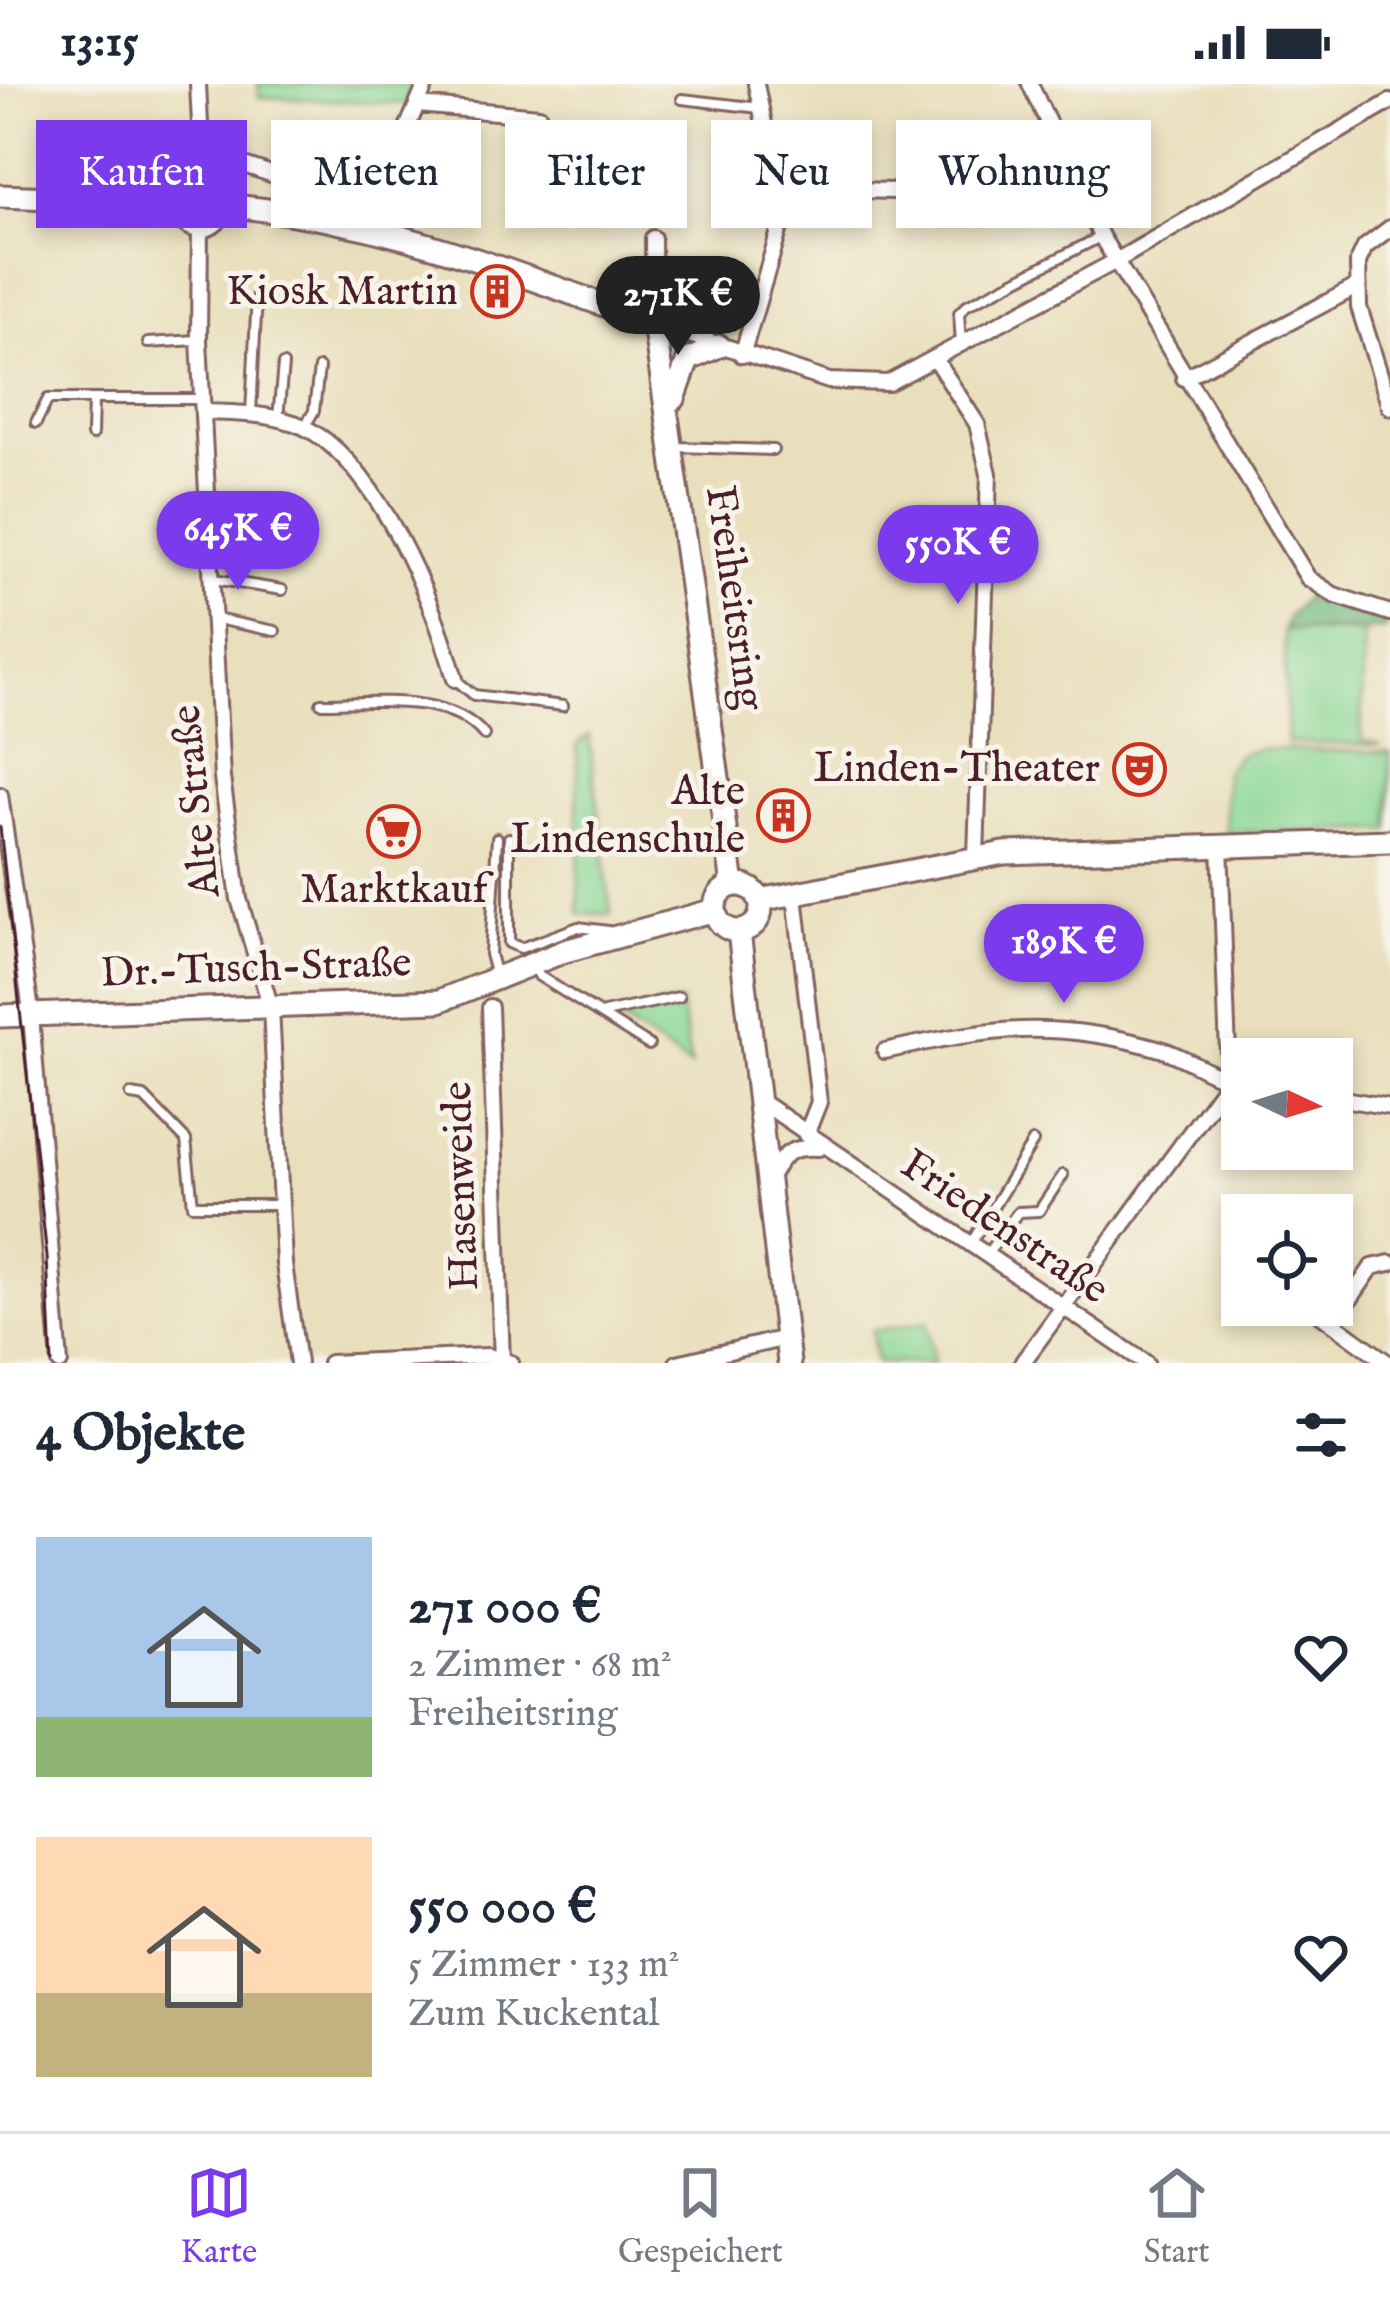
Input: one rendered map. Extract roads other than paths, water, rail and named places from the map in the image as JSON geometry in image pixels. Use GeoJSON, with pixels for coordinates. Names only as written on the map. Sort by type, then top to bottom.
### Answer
{"type":"FeatureCollection","features":[{"type":"Feature","properties":{"kind":"main road"},"geometry":{"type":"LineString","coordinates":[[0,196],[36,197]]}},
{"type":"Feature","properties":{"kind":"main road"},"geometry":{"type":"LineString","coordinates":[[376,228],[452,248],[654,322]]}},
{"type":"Feature","properties":{"kind":"main road","name":"Freiheitsring"},"geometry":{"type":"LineString","coordinates":[[654,322],[671,417],[733,885]]}},
{"type":"Feature","properties":{"kind":"main road"},"geometry":{"type":"LineString","coordinates":[[671,417],[682,367],[697,353],[719,346]]}},
{"type":"Feature","properties":{"kind":"main road"},"geometry":{"type":"LineString","coordinates":[[760,900],[976,856],[1390,841]]}},
{"type":"Feature","properties":{"kind":"main road"},"geometry":{"type":"LineString","coordinates":[[740,931],[720,923],[715,910],[719,894],[733,885],[746,886],[760,900]]}},
{"type":"Feature","properties":{"kind":"main road"},"geometry":{"type":"LineString","coordinates":[[740,931],[757,920],[760,900]]}},
{"type":"Feature","properties":{"kind":"main road","name":"Dr.-Tusch-Straße"},"geometry":{"type":"LineString","coordinates":[[0,1016],[422,1004],[615,934],[715,910]]}},
{"type":"Feature","properties":{"kind":"main road"},"geometry":{"type":"LineString","coordinates":[[740,931],[789,1363]]}},
{"type":"Feature","properties":{"kind":"street"},"geometry":{"type":"LineString","coordinates":[[198,84],[201,120]]}},
{"type":"Feature","properties":{"kind":"street"},"geometry":{"type":"LineString","coordinates":[[411,120],[426,84]]}},
{"type":"Feature","properties":{"kind":"street"},"geometry":{"type":"LineString","coordinates":[[756,84],[764,120]]}},
{"type":"Feature","properties":{"kind":"street"},"geometry":{"type":"LineString","coordinates":[[1030,84],[1045,120]]}},
{"type":"Feature","properties":{"kind":"street"},"geometry":{"type":"LineString","coordinates":[[653,238],[654,322],[829,381],[870,386],[907,376],[1390,102]]}},
{"type":"Feature","properties":{"kind":"street"},"geometry":{"type":"LineString","coordinates":[[418,105],[531,112],[543,120]]}},
{"type":"Feature","properties":{"kind":"street","name":"Alte Straße"},"geometry":{"type":"LineString","coordinates":[[200,228],[199,340],[226,825],[254,963],[271,1008],[283,1204],[282,1310],[298,1363]]}},
{"type":"Feature","properties":{"kind":"street"},"geometry":{"type":"LineString","coordinates":[[742,355],[776,246],[776,228]]}},
{"type":"Feature","properties":{"kind":"street"},"geometry":{"type":"LineString","coordinates":[[1097,228],[1308,578],[1334,595],[1390,613]]}},
{"type":"Feature","properties":{"kind":"street"},"geometry":{"type":"LineString","coordinates":[[1390,228],[1365,247],[1357,287],[1390,407]]}},
{"type":"Feature","properties":{"kind":"street"},"geometry":{"type":"LineString","coordinates":[[1184,377],[1357,287]]}},
{"type":"Feature","properties":{"kind":"street"},"geometry":{"type":"LineString","coordinates":[[935,359],[976,424],[988,474],[976,856]]}},
{"type":"Feature","properties":{"kind":"street"},"geometry":{"type":"LineString","coordinates":[[202,405],[304,428],[343,460],[402,543],[431,602],[455,679]]}},
{"type":"Feature","properties":{"kind":"street"},"geometry":{"type":"LineString","coordinates":[[0,795],[31,1015],[60,1363]]}},
{"type":"Feature","properties":{"kind":"street"},"geometry":{"type":"LineString","coordinates":[[1220,845],[1233,1038]]}},
{"type":"Feature","properties":{"kind":"street"},"geometry":{"type":"LineString","coordinates":[[795,896],[819,1102],[806,1136]]}},
{"type":"Feature","properties":{"kind":"street","name":"Hasenweide"},"geometry":{"type":"LineString","coordinates":[[490,1007],[505,1361]]}},
{"type":"Feature","properties":{"kind":"street"},"geometry":{"type":"LineString","coordinates":[[885,1051],[990,1029],[1036,1027],[1160,1048],[1221,1074]]}},
{"type":"Feature","properties":{"kind":"street","name":"Friedenstraße"},"geometry":{"type":"LineString","coordinates":[[756,1097],[806,1136],[1146,1363]]}},
{"type":"Feature","properties":{"kind":"street"},"geometry":{"type":"LineString","coordinates":[[1022,1363],[1221,1101]]}},
{"type":"Feature","properties":{"kind":"street"},"geometry":{"type":"LineString","coordinates":[[1353,1101],[1390,1107]]}},
{"type":"Feature","properties":{"kind":"street"},"geometry":{"type":"LineString","coordinates":[[767,1184],[783,1154],[796,1146],[824,1148]]}},
{"type":"Feature","properties":{"kind":"street"},"geometry":{"type":"LineString","coordinates":[[1353,1295],[1372,1267],[1390,1263]]}},
{"type":"Feature","properties":{"kind":"street"},"geometry":{"type":"LineString","coordinates":[[1336,1326],[1388,1363]]}},
{"type":"Feature","properties":{"kind":"street"},"geometry":{"type":"LineString","coordinates":[[677,1363],[786,1338]]}},
{"type":"Feature","properties":{"kind":"street"},"geometry":{"type":"LineString","coordinates":[[330,1363],[505,1361]]}},
{"type":"Feature","properties":{"kind":"lane"},"geometry":{"type":"LineString","coordinates":[[682,99],[762,108]]}},
{"type":"Feature","properties":{"kind":"lane"},"geometry":{"type":"LineString","coordinates":[[961,344],[959,313],[967,305],[1101,236]]}},
{"type":"Feature","properties":{"kind":"lane"},"geometry":{"type":"LineString","coordinates":[[251,415],[257,295]]}},
{"type":"Feature","properties":{"kind":"lane"},"geometry":{"type":"LineString","coordinates":[[148,344],[199,340]]}},
{"type":"Feature","properties":{"kind":"lane"},"geometry":{"type":"LineString","coordinates":[[278,420],[283,365]]}},
{"type":"Feature","properties":{"kind":"lane"},"geometry":{"type":"LineString","coordinates":[[304,428],[314,411],[320,368]]}},
{"type":"Feature","properties":{"kind":"lane"},"geometry":{"type":"LineString","coordinates":[[36,424],[48,399],[202,405]]}},
{"type":"Feature","properties":{"kind":"lane"},"geometry":{"type":"LineString","coordinates":[[92,435],[93,399]]}},
{"type":"Feature","properties":{"kind":"lane"},"geometry":{"type":"LineString","coordinates":[[675,447],[773,450]]}},
{"type":"Feature","properties":{"kind":"lane"},"geometry":{"type":"LineString","coordinates":[[210,528],[296,544]]}},
{"type":"Feature","properties":{"kind":"lane"},"geometry":{"type":"LineString","coordinates":[[212,579],[282,590]]}},
{"type":"Feature","properties":{"kind":"lane"},"geometry":{"type":"LineString","coordinates":[[214,619],[275,631]]}},
{"type":"Feature","properties":{"kind":"lane"},"geometry":{"type":"LineString","coordinates":[[455,679],[474,694],[563,706]]}},
{"type":"Feature","properties":{"kind":"lane"},"geometry":{"type":"LineString","coordinates":[[321,703],[401,703],[451,712],[466,717],[484,735]]}},
{"type":"Feature","properties":{"kind":"lane"},"geometry":{"type":"LineString","coordinates":[[497,838],[490,911],[490,954],[497,980]]}},
{"type":"Feature","properties":{"kind":"lane"},"geometry":{"type":"LineString","coordinates":[[509,838],[509,943],[521,948],[589,925],[615,934]]}},
{"type":"Feature","properties":{"kind":"lane"},"geometry":{"type":"LineString","coordinates":[[534,965],[539,976],[649,1046]]}},
{"type":"Feature","properties":{"kind":"lane"},"geometry":{"type":"LineString","coordinates":[[600,1013],[679,998]]}},
{"type":"Feature","properties":{"kind":"lane"},"geometry":{"type":"LineString","coordinates":[[131,1095],[144,1097],[186,1140],[193,1204],[283,1204]]}},
{"type":"Feature","properties":{"kind":"lane"},"geometry":{"type":"LineString","coordinates":[[970,1244],[1033,1142]]}},
{"type":"Feature","properties":{"kind":"lane"},"geometry":{"type":"LineString","coordinates":[[987,1256],[1018,1212],[1039,1211],[1063,1175]]}},
{"type":"Feature","properties":{"kind":"tram line"},"geometry":{"type":"LineString","coordinates":[[0,827],[47,1257],[52,1363]]}},
{"type":"Feature","properties":{"kind":"place","name":"Kiosk Martin"},"geometry":{"type":"Point","coordinates":[497,292]}},
{"type":"Feature","properties":{"kind":"place","name":"Linden-Theater"},"geometry":{"type":"Point","coordinates":[1139,769]}},
{"type":"Feature","properties":{"kind":"place","name":"Alte Lindenschule"},"geometry":{"type":"Point","coordinates":[784,816]}},
{"type":"Feature","properties":{"kind":"place","name":"Marktkauf"},"geometry":{"type":"Point","coordinates":[394,831]}}]}
